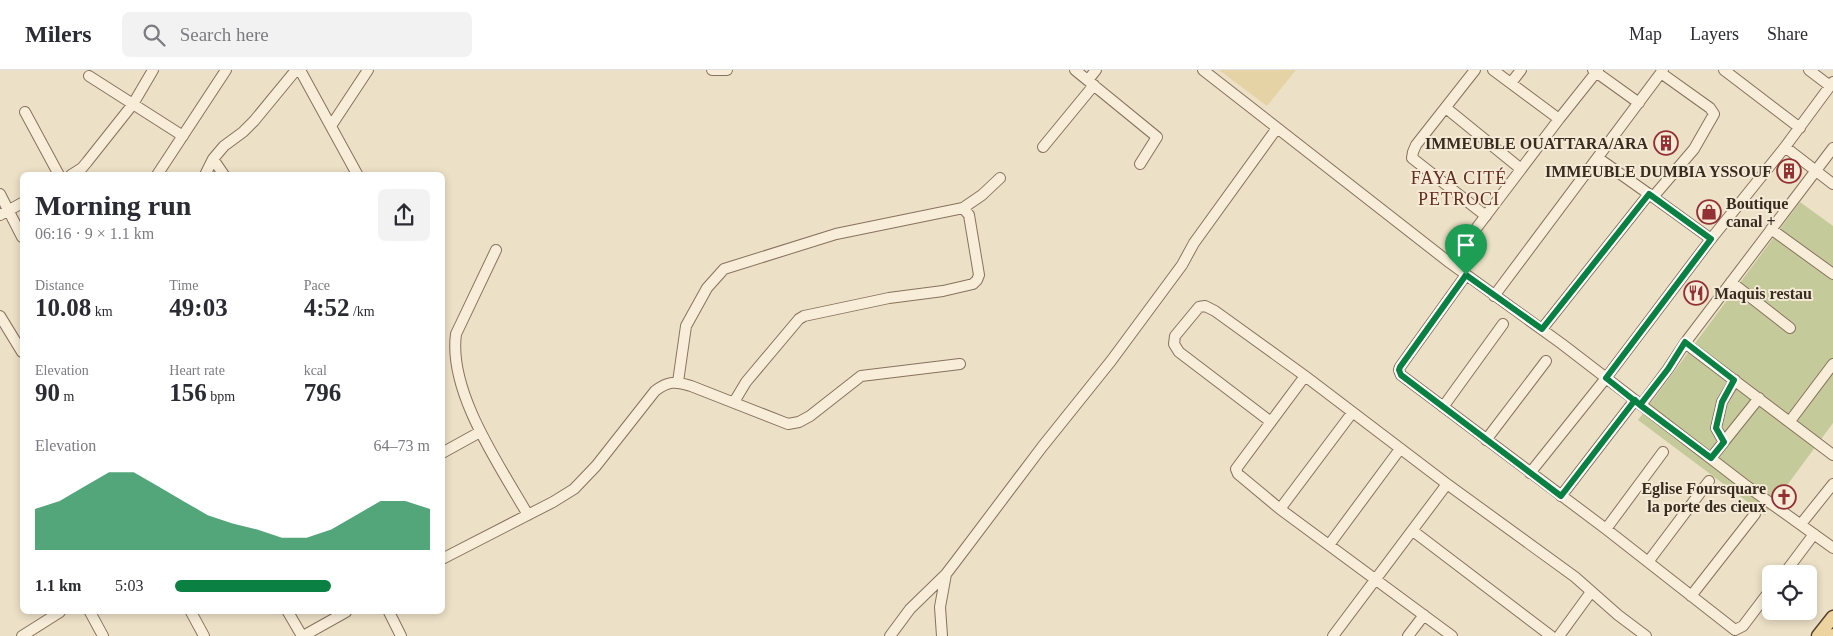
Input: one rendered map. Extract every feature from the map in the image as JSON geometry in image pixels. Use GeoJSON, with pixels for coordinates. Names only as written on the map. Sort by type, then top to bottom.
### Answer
{"type":"FeatureCollection","features":[{"type":"Feature","properties":{"kind":"main road"},"geometry":{"type":"LineString","coordinates":[[1818,636],[1833,617]]}},
{"type":"Feature","properties":{"kind":"street"},"geometry":{"type":"LineString","coordinates":[[76,172],[82,168],[133,104],[153,70]]}},
{"type":"Feature","properties":{"kind":"street"},"geometry":{"type":"LineString","coordinates":[[159,172],[226,70]]}},
{"type":"Feature","properties":{"kind":"street"},"geometry":{"type":"LineString","coordinates":[[207,172],[224,146],[254,122],[296,70]]}},
{"type":"Feature","properties":{"kind":"street"},"geometry":{"type":"LineString","coordinates":[[300,70],[356,172]]}},
{"type":"Feature","properties":{"kind":"street"},"geometry":{"type":"LineString","coordinates":[[331,126],[368,70]]}},
{"type":"Feature","properties":{"kind":"street"},"geometry":{"type":"LineString","coordinates":[[712,70],[727,70]]}},
{"type":"Feature","properties":{"kind":"street"},"geometry":{"type":"LineString","coordinates":[[1074,70],[1157,137],[1140,164]]}},
{"type":"Feature","properties":{"kind":"street"},"geometry":{"type":"LineString","coordinates":[[1043,147],[1091,83],[1096,70]]}},
{"type":"Feature","properties":{"kind":"street"},"geometry":{"type":"LineString","coordinates":[[1203,70],[1450,263],[1542,329],[1833,548]]}},
{"type":"Feature","properties":{"kind":"street"},"geometry":{"type":"LineString","coordinates":[[1475,70],[1416,145],[1412,158],[1486,216]]}},
{"type":"Feature","properties":{"kind":"street"},"geometry":{"type":"LineString","coordinates":[[1493,70],[1558,119]]}},
{"type":"Feature","properties":{"kind":"street"},"geometry":{"type":"LineString","coordinates":[[1511,83],[1521,70]]}},
{"type":"Feature","properties":{"kind":"street"},"geometry":{"type":"LineString","coordinates":[[1724,70],[1800,128]]}},
{"type":"Feature","properties":{"kind":"street"},"geometry":{"type":"LineString","coordinates":[[1530,473],[1606,378],[1832,84],[1809,70]]}},
{"type":"Feature","properties":{"kind":"street"},"geometry":{"type":"LineString","coordinates":[[1450,263],[1596,71],[1638,103]]}},
{"type":"Feature","properties":{"kind":"street"},"geometry":{"type":"LineString","coordinates":[[1494,296],[1662,72],[1710,108],[1714,114],[1694,148],[1651,196],[1542,329]]}},
{"type":"Feature","properties":{"kind":"street"},"geometry":{"type":"LineString","coordinates":[[89,76],[183,136]]}},
{"type":"Feature","properties":{"kind":"street"},"geometry":{"type":"LineString","coordinates":[[1446,108],[1521,169]]}},
{"type":"Feature","properties":{"kind":"street"},"geometry":{"type":"LineString","coordinates":[[25,112],[57,172]]}},
{"type":"Feature","properties":{"kind":"street"},"geometry":{"type":"LineString","coordinates":[[890,636],[910,609],[946,574],[1042,447],[1111,361],[1182,265],[1194,243],[1276,128]]}},
{"type":"Feature","properties":{"kind":"street"},"geometry":{"type":"LineString","coordinates":[[1785,147],[1833,184]]}},
{"type":"Feature","properties":{"kind":"street"},"geometry":{"type":"LineString","coordinates":[[1561,496],[1668,369],[1685,342],[1833,148]]}},
{"type":"Feature","properties":{"kind":"street"},"geometry":{"type":"LineString","coordinates":[[1598,158],[1711,239]]}},
{"type":"Feature","properties":{"kind":"street"},"geometry":{"type":"LineString","coordinates":[[214,159],[222,172]]}},
{"type":"Feature","properties":{"kind":"street"},"geometry":{"type":"LineString","coordinates":[[678,382],[686,326],[707,288],[724,269],[836,234],[964,208],[982,196],[1000,178]]}},
{"type":"Feature","properties":{"kind":"street"},"geometry":{"type":"LineString","coordinates":[[0,194],[4,213],[20,233]]}},
{"type":"Feature","properties":{"kind":"street"},"geometry":{"type":"LineString","coordinates":[[4,213],[20,204]]}},
{"type":"Feature","properties":{"kind":"street"},"geometry":{"type":"LineString","coordinates":[[734,402],[746,382],[799,319],[804,316],[889,298],[943,291],[973,284],[978,280],[979,275],[969,215],[964,208]]}},
{"type":"Feature","properties":{"kind":"street"},"geometry":{"type":"LineString","coordinates":[[1771,229],[1833,274]]}},
{"type":"Feature","properties":{"kind":"street"},"geometry":{"type":"LineString","coordinates":[[496,250],[456,334],[454,346],[465,395],[480,432],[528,515]]}},
{"type":"Feature","properties":{"kind":"street"},"geometry":{"type":"LineString","coordinates":[[1466,275],[1400,367],[1401,375],[1606,529],[1735,630],[1743,626],[1762,602]]}},
{"type":"Feature","properties":{"kind":"street"},"geometry":{"type":"LineString","coordinates":[[1731,282],[1790,328]]}},
{"type":"Feature","properties":{"kind":"street"},"geometry":{"type":"LineString","coordinates":[[1271,422],[1179,352],[1174,344],[1175,336],[1199,307],[1205,306],[1305,376],[1447,484],[1575,577],[1639,634]]}},
{"type":"Feature","properties":{"kind":"street"},"geometry":{"type":"LineString","coordinates":[[0,316],[20,349]]}},
{"type":"Feature","properties":{"kind":"street"},"geometry":{"type":"LineString","coordinates":[[1443,407],[1503,324]]}},
{"type":"Feature","properties":{"kind":"street"},"geometry":{"type":"LineString","coordinates":[[1685,342],[1833,455]]}},
{"type":"Feature","properties":{"kind":"street"},"geometry":{"type":"LineString","coordinates":[[1486,440],[1546,361]]}},
{"type":"Feature","properties":{"kind":"street"},"geometry":{"type":"LineString","coordinates":[[445,557],[574,489],[596,466],[655,391],[664,384],[678,382],[788,424],[810,416],[861,376],[960,364]]}},
{"type":"Feature","properties":{"kind":"street"},"geometry":{"type":"LineString","coordinates":[[1790,421],[1833,364]]}},
{"type":"Feature","properties":{"kind":"street"},"geometry":{"type":"LineString","coordinates":[[1305,376],[1236,469],[1241,478],[1452,636]]}},
{"type":"Feature","properties":{"kind":"street"},"geometry":{"type":"LineString","coordinates":[[1724,442],[1716,428],[1722,402],[1734,380]]}},
{"type":"Feature","properties":{"kind":"street"},"geometry":{"type":"LineString","coordinates":[[1711,458],[1759,398]]}},
{"type":"Feature","properties":{"kind":"street"},"geometry":{"type":"LineString","coordinates":[[1280,509],[1352,412]]}},
{"type":"Feature","properties":{"kind":"street"},"geometry":{"type":"LineString","coordinates":[[445,451],[480,432]]}},
{"type":"Feature","properties":{"kind":"street"},"geometry":{"type":"LineString","coordinates":[[1329,545],[1400,449]]}},
{"type":"Feature","properties":{"kind":"street"},"geometry":{"type":"LineString","coordinates":[[1606,529],[1663,452]]}},
{"type":"Feature","properties":{"kind":"street"},"geometry":{"type":"LineString","coordinates":[[1648,562],[1709,481]]}},
{"type":"Feature","properties":{"kind":"street"},"geometry":{"type":"LineString","coordinates":[[1333,636],[1447,484]]}},
{"type":"Feature","properties":{"kind":"street"},"geometry":{"type":"LineString","coordinates":[[1801,524],[1833,484]]}},
{"type":"Feature","properties":{"kind":"street"},"geometry":{"type":"LineString","coordinates":[[1691,596],[1755,514]]}},
{"type":"Feature","properties":{"kind":"street"},"geometry":{"type":"LineString","coordinates":[[1413,531],[1551,636]]}},
{"type":"Feature","properties":{"kind":"street"},"geometry":{"type":"LineString","coordinates":[[1791,565],[1814,534]]}},
{"type":"Feature","properties":{"kind":"street"},"geometry":{"type":"LineString","coordinates":[[942,636],[940,607],[946,574]]}},
{"type":"Feature","properties":{"kind":"street"},"geometry":{"type":"LineString","coordinates":[[1559,636],[1592,592]]}},
{"type":"Feature","properties":{"kind":"street"},"geometry":{"type":"LineString","coordinates":[[22,636],[57,614]]}},
{"type":"Feature","properties":{"kind":"street"},"geometry":{"type":"LineString","coordinates":[[91,614],[104,636]]}},
{"type":"Feature","properties":{"kind":"street"},"geometry":{"type":"LineString","coordinates":[[192,614],[204,636]]}},
{"type":"Feature","properties":{"kind":"street"},"geometry":{"type":"LineString","coordinates":[[289,614],[302,636],[342,614]]}},
{"type":"Feature","properties":{"kind":"street"},"geometry":{"type":"LineString","coordinates":[[390,614],[401,636]]}},
{"type":"Feature","properties":{"kind":"street"},"geometry":{"type":"LineString","coordinates":[[1408,636],[1424,615]]}},
{"type":"Feature","properties":{"kind":"green space"},"geometry":{"type":"Polygon","coordinates":[[[1800,202],[1833,226],[1833,423],[1765,515],[1638,420],[1800,202]]]}},
{"type":"Feature","properties":{"kind":"sand"},"geometry":{"type":"Polygon","coordinates":[[[1219,70],[1296,70],[1267,106],[1219,70]]]}},
{"type":"Feature","properties":{"kind":"place","name":"IMMEUBLE OUATTARA/ARA"},"geometry":{"type":"Point","coordinates":[1666,143]}},
{"type":"Feature","properties":{"kind":"place","name":"IMMEUBLE DUMBIA YSSOUF"},"geometry":{"type":"Point","coordinates":[1789,171]}},
{"type":"Feature","properties":{"kind":"place","name":"Boutique canal +"},"geometry":{"type":"Point","coordinates":[1709,212]}},
{"type":"Feature","properties":{"kind":"place","name":"Maquis restau"},"geometry":{"type":"Point","coordinates":[1696,293]}},
{"type":"Feature","properties":{"kind":"place","name":"Eglise Foursquare la porte des cieux"},"geometry":{"type":"Point","coordinates":[1784,497]}},
{"type":"Feature","properties":{"kind":"district","name":"FAYA CITÉ PETROCI"},"geometry":{"type":"Point","coordinates":[1459,188]}},
{"type":"Feature","properties":{"kind":"route"},"geometry":{"type":"LineString","coordinates":[[1466,275],[1400,367],[1401,375],[1561,496],[1635,400],[1640,405],[1711,458],[1724,442],[1716,428],[1722,402],[1734,380],[1685,342],[1668,369],[1640,405],[1606,378],[1711,239],[1649,194],[1542,329],[1466,275]]}}]}
